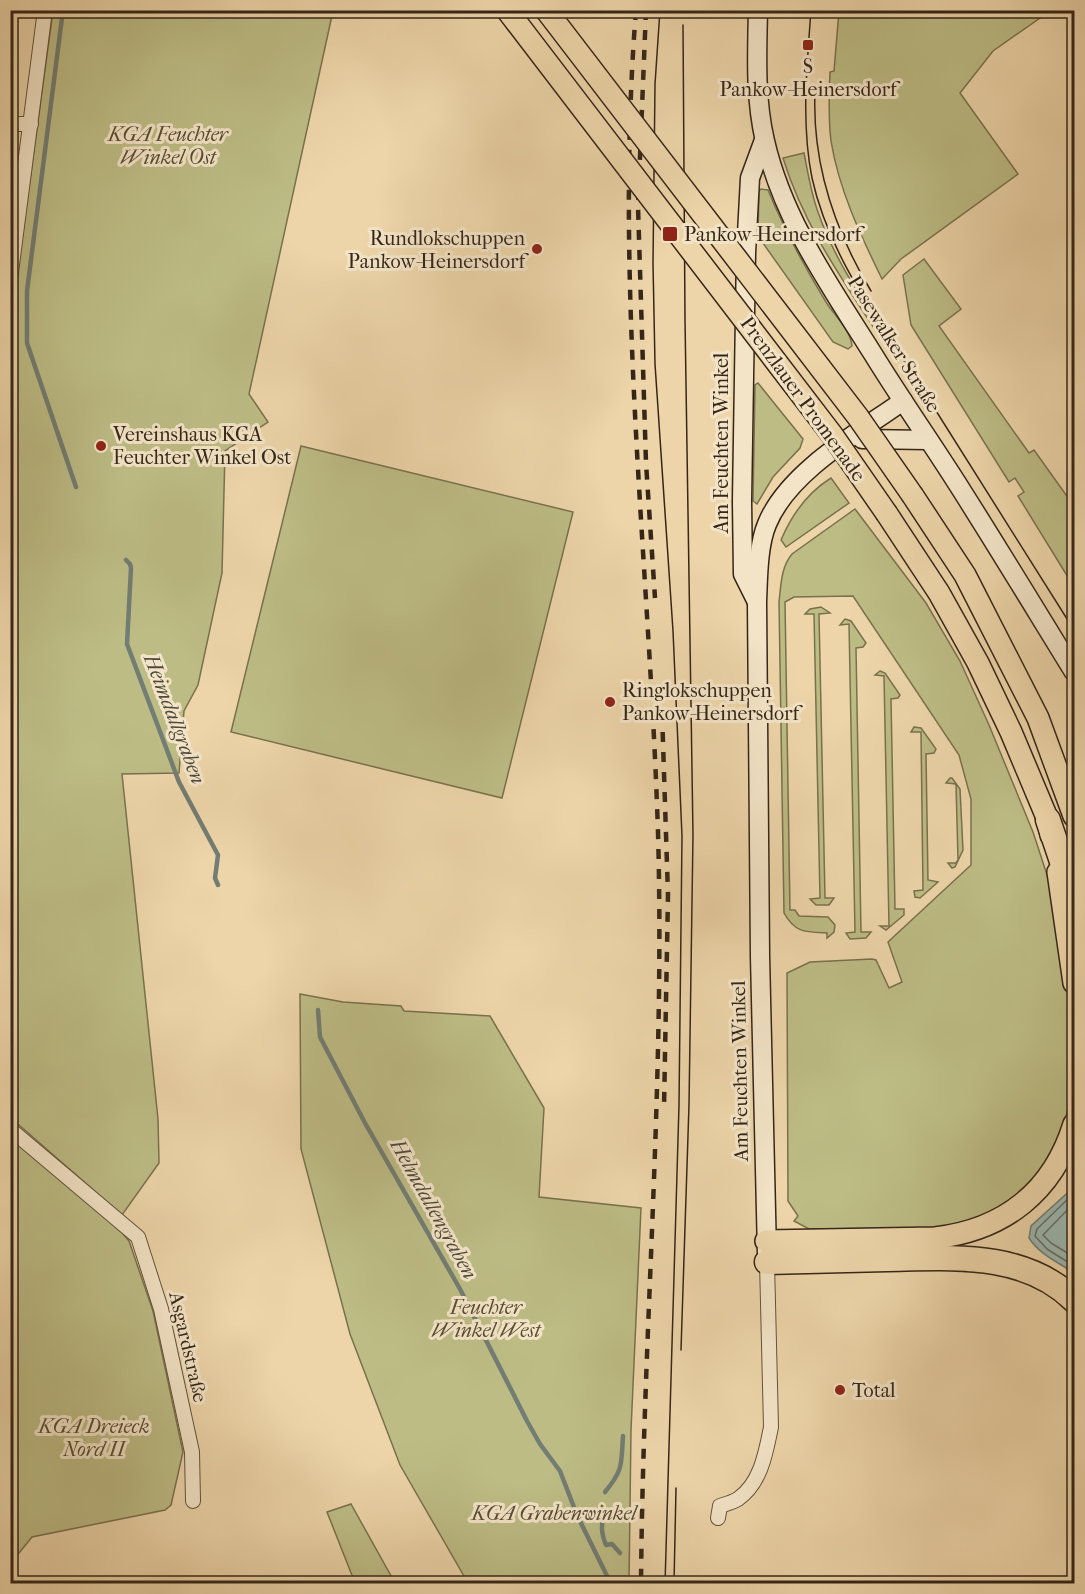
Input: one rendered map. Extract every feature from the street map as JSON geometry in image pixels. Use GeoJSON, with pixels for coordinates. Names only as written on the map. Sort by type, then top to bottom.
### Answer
{"type":"FeatureCollection","features":[{"type":"Feature","properties":{"kind":"highway"},"geometry":{"type":"LineString","coordinates":[[1048,820],[1074,897]]}},
{"type":"Feature","properties":{"kind":"highway"},"geometry":{"type":"LineString","coordinates":[[767,1252],[978,1259],[1016,1266],[1036,1274],[1053,1282],[1074,1300]]}},
{"type":"Feature","properties":{"kind":"main road","name":"Prenzlauer Promenade"},"geometry":{"type":"LineString","coordinates":[[507,10],[827,427],[939,593],[978,663],[1011,732],[1048,820],[1060,882],[1074,983]]}},
{"type":"Feature","properties":{"kind":"main road","name":"Prenzlauer Promenade"},"geometry":{"type":"LineString","coordinates":[[546,10],[858,417],[913,496],[964,575],[1038,718],[1074,816]]}},
{"type":"Feature","properties":{"kind":"main road","name":"Pasewalker Straße"},"geometry":{"type":"LineString","coordinates":[[758,10],[757,63],[764,140],[793,219],[813,258],[1074,672]]}},
{"type":"Feature","properties":{"kind":"main road","name":"Am Feuchten Winkel"},"geometry":{"type":"LineString","coordinates":[[757,602],[743,574],[745,300],[750,178],[764,140]]}},
{"type":"Feature","properties":{"kind":"main road","name":"Am Feuchten Winkel"},"geometry":{"type":"LineString","coordinates":[[767,1252],[760,956],[757,602],[759,563],[766,525],[791,486],[819,461],[903,401]]}},
{"type":"Feature","properties":{"kind":"main road"},"geometry":{"type":"LineString","coordinates":[[851,438],[928,440]]}},
{"type":"Feature","properties":{"kind":"main road"},"geometry":{"type":"LineString","coordinates":[[767,1252],[935,1238],[981,1228],[1016,1209],[1038,1190],[1060,1160],[1074,1124]]}},
{"type":"Feature","properties":{"kind":"street"},"geometry":{"type":"LineString","coordinates":[[10,280],[45,10]]}},
{"type":"Feature","properties":{"kind":"street"},"geometry":{"type":"LineString","coordinates":[[10,124],[31,124]]}},
{"type":"Feature","properties":{"kind":"street","name":"Asgardstraße"},"geometry":{"type":"LineString","coordinates":[[10,1129],[138,1237],[161,1309],[192,1452],[193,1501]]}},
{"type":"Feature","properties":{"kind":"street","name":"Am Feuchten Winkel"},"geometry":{"type":"LineString","coordinates":[[718,1518],[720,1506],[738,1499],[754,1482],[766,1453],[771,1427],[767,1252]]}},
{"type":"Feature","properties":{"kind":"green space","name":"KGA Feuchter Winkel Ost"},"geometry":{"type":"Polygon","coordinates":[[[53,11],[333,11],[249,394],[268,422],[225,451],[222,573],[198,685],[184,711],[179,773],[122,774],[158,1119],[159,1163],[122,1215],[11,1118],[10,326],[53,11]]]}},
{"type":"Feature","properties":{"kind":"green space"},"geometry":{"type":"Polygon","coordinates":[[[839,11],[1050,11],[993,51],[960,93],[1018,174],[901,259],[882,279],[845,194],[831,141],[830,72],[834,71],[839,11]]]}},
{"type":"Feature","properties":{"kind":"green space"},"geometry":{"type":"Polygon","coordinates":[[[804,153],[813,198],[832,246],[889,342],[885,345],[827,255],[802,208],[783,158],[804,153]]]}},
{"type":"Feature","properties":{"kind":"green space"},"geometry":{"type":"Polygon","coordinates":[[[768,190],[802,261],[849,335],[852,346],[848,349],[833,342],[758,236],[759,191],[768,190]]]}},
{"type":"Feature","properties":{"kind":"green space"},"geometry":{"type":"Polygon","coordinates":[[[924,259],[961,309],[939,326],[1029,453],[1034,450],[1074,506],[1074,587],[1018,496],[1024,492],[1015,478],[1009,482],[911,325],[903,275],[924,259]]]}},
{"type":"Feature","properties":{"kind":"green space"},"geometry":{"type":"Polygon","coordinates":[[[758,383],[803,439],[800,448],[773,477],[757,504],[753,501],[755,385],[758,383]]]}},
{"type":"Feature","properties":{"kind":"green space"},"geometry":{"type":"Polygon","coordinates":[[[301,446],[573,512],[502,798],[231,732],[301,446]]]}},
{"type":"Feature","properties":{"kind":"green space"},"geometry":{"type":"Polygon","coordinates":[[[831,478],[849,503],[786,547],[781,540],[795,513],[815,490],[831,478]]]}},
{"type":"Feature","properties":{"kind":"green space"},"geometry":{"type":"Polygon","coordinates":[[[855,509],[926,603],[960,661],[989,725],[1033,832],[1050,884],[1069,1005],[1072,1090],[1057,1144],[1043,1169],[1021,1193],[995,1210],[967,1222],[935,1228],[809,1229],[794,1221],[798,1216],[788,1201],[787,973],[810,962],[872,959],[876,960],[889,988],[902,982],[888,942],[971,865],[971,799],[959,755],[853,596],[794,597],[785,602],[790,910],[795,910],[799,916],[828,917],[835,925],[834,932],[827,938],[827,933],[802,930],[792,924],[784,913],[779,602],[782,576],[792,554],[855,509]]]}},
{"type":"Feature","properties":{"kind":"green space"},"geometry":{"type":"Polygon","coordinates":[[[821,607],[830,613],[819,614],[825,898],[834,898],[829,905],[816,905],[810,899],[820,898],[814,614],[805,614],[810,609],[821,607]]]}},
{"type":"Feature","properties":{"kind":"green space"},"geometry":{"type":"Polygon","coordinates":[[[845,619],[851,621],[866,643],[863,647],[856,648],[861,932],[871,932],[866,938],[850,939],[846,933],[855,932],[849,624],[840,625],[845,619]]]}},
{"type":"Feature","properties":{"kind":"green space"},"geometry":{"type":"Polygon","coordinates":[[[880,671],[885,673],[900,695],[898,698],[891,699],[895,909],[904,909],[904,915],[886,930],[880,926],[889,926],[884,676],[875,675],[880,671]]]}},
{"type":"Feature","properties":{"kind":"green space"},"geometry":{"type":"Polygon","coordinates":[[[914,727],[921,728],[936,749],[934,753],[926,754],[928,880],[938,882],[920,898],[915,897],[914,891],[923,890],[921,732],[911,732],[914,727]]]}},
{"type":"Feature","properties":{"kind":"green space"},"geometry":{"type":"Polygon","coordinates":[[[952,778],[960,789],[963,850],[955,867],[952,868],[948,863],[956,863],[958,860],[956,784],[946,783],[952,778]]]}},
{"type":"Feature","properties":{"kind":"green space","name":"Feuchter Winkel West"},"geometry":{"type":"Polygon","coordinates":[[[300,994],[343,1002],[401,1006],[404,1011],[490,1016],[544,1108],[539,1197],[641,1208],[631,1430],[629,1583],[468,1583],[400,1465],[350,1334],[301,1149],[300,994]]]}},
{"type":"Feature","properties":{"kind":"green space","name":"KGA Dreieck Nord II"},"geometry":{"type":"Polygon","coordinates":[[[11,1138],[107,1215],[129,1241],[153,1311],[183,1452],[171,1505],[165,1510],[32,1537],[11,1563],[11,1138]]]}},
{"type":"Feature","properties":{"kind":"green space"},"geometry":{"type":"Polygon","coordinates":[[[351,1504],[395,1583],[355,1583],[327,1512],[351,1504]]]}},
{"type":"Feature","properties":{"kind":"water"},"geometry":{"type":"Polygon","coordinates":[[[1074,1187],[1074,1273],[1044,1254],[1029,1238],[1031,1226],[1074,1187]]]}},
{"type":"Feature","properties":{"kind":"waterway","name":"Heimdallgraben"},"geometry":{"type":"LineString","coordinates":[[63,10],[27,291],[27,343],[76,487]]}},
{"type":"Feature","properties":{"kind":"waterway","name":"Heimdallgraben"},"geometry":{"type":"LineString","coordinates":[[126,560],[131,568],[127,644],[179,782],[218,855],[215,878],[218,885]]}},
{"type":"Feature","properties":{"kind":"waterway","name":"Helmdallengraben"},"geometry":{"type":"LineString","coordinates":[[318,1010],[320,1037],[365,1123],[460,1289],[527,1421],[540,1444],[560,1471],[577,1515],[611,1584]]}},
{"type":"Feature","properties":{"kind":"waterway"},"geometry":{"type":"LineString","coordinates":[[605,1492],[619,1472],[623,1436]]}},
{"type":"Feature","properties":{"kind":"waterway"},"geometry":{"type":"LineString","coordinates":[[604,1512],[602,1529],[606,1545],[612,1544],[620,1553]]}},
{"type":"Feature","properties":{"kind":"tram line"},"geometry":{"type":"LineString","coordinates":[[660,10],[655,84],[653,264],[655,364],[673,631],[682,836],[679,1105],[665,1584]]}},
{"type":"Feature","properties":{"kind":"tram line"},"geometry":{"type":"LineString","coordinates":[[811,10],[806,94],[807,136],[812,178],[830,234],[873,313],[1074,630]]}},
{"type":"Feature","properties":{"kind":"tram line"},"geometry":{"type":"LineString","coordinates":[[681,1350],[689,1105],[693,835],[683,25]]}},
{"type":"Feature","properties":{"kind":"tram line"},"geometry":{"type":"LineString","coordinates":[[815,92],[817,145],[828,196],[847,245],[871,291]]}},
{"type":"Feature","properties":{"kind":"tram line"},"geometry":{"type":"LineString","coordinates":[[674,1584],[676,1488]]}},
{"type":"Feature","properties":{"kind":"railway"},"geometry":{"type":"LineString","coordinates":[[636,10],[630,113],[631,319],[654,729],[659,926],[659,1020],[645,1396],[641,1584]]}},
{"type":"Feature","properties":{"kind":"railway"},"geometry":{"type":"LineString","coordinates":[[646,10],[638,206],[646,463],[655,598]]}},
{"type":"Feature","properties":{"kind":"railway"},"geometry":{"type":"LineString","coordinates":[[662,712],[668,895],[664,1108]]}},
{"type":"Feature","properties":{"kind":"place","name":"S Pankow-Heinersdorf"},"geometry":{"type":"Point","coordinates":[808,45]}},
{"type":"Feature","properties":{"kind":"place","name":"Pankow-Heinersdorf"},"geometry":{"type":"Point","coordinates":[670,234]}},
{"type":"Feature","properties":{"kind":"place","name":"Rundlokschuppen Pankow-Heinersdorf"},"geometry":{"type":"Point","coordinates":[537,249]}},
{"type":"Feature","properties":{"kind":"place","name":"Vereinshaus KGA Feuchter Winkel Ost"},"geometry":{"type":"Point","coordinates":[101,446]}},
{"type":"Feature","properties":{"kind":"place","name":"Ringlokschuppen Pankow-Heinersdorf"},"geometry":{"type":"Point","coordinates":[610,702]}},
{"type":"Feature","properties":{"kind":"place","name":"Total"},"geometry":{"type":"Point","coordinates":[840,1390]}},
{"type":"Feature","properties":{"kind":"park label","name":"KGA Grabenwinkel"},"geometry":{"type":"Point","coordinates":[554,1513]}}]}
